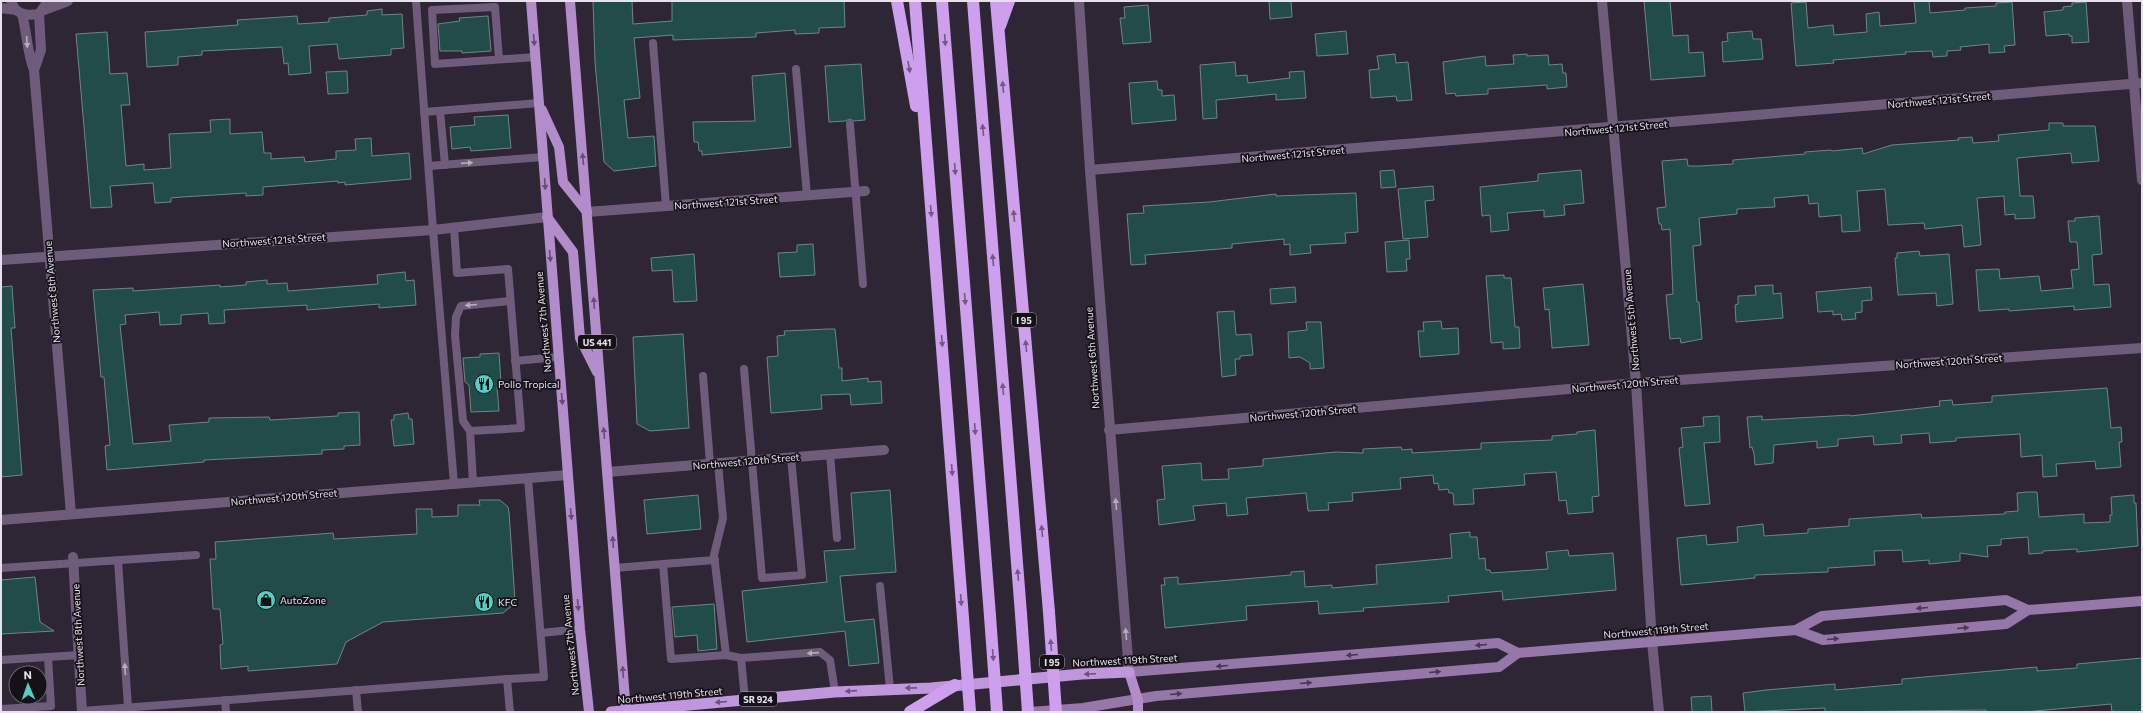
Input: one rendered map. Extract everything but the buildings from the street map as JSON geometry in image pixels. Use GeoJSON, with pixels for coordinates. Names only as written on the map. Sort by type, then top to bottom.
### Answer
{"type":"FeatureCollection","features":[{"type":"Feature","properties":{"kind":"highway"},"geometry":{"type":"LineString","coordinates":[[897,1],[928,172]]}},
{"type":"Feature","properties":{"kind":"highway"},"geometry":{"type":"LineString","coordinates":[[914,1],[970,712]]}},
{"type":"Feature","properties":{"kind":"highway"},"geometry":{"type":"LineString","coordinates":[[942,1],[997,712]]}},
{"type":"Feature","properties":{"kind":"highway"},"geometry":{"type":"LineString","coordinates":[[972,1],[1029,712]]}},
{"type":"Feature","properties":{"kind":"highway","name":"I 95"},"geometry":{"type":"LineString","coordinates":[[996,1],[1049,612],[1056,712]]}},
{"type":"Feature","properties":{"kind":"highway"},"geometry":{"type":"LineString","coordinates":[[998,29],[1009,1]]}},
{"type":"Feature","properties":{"kind":"highway","name":"Northwest 119th Street"},"geometry":{"type":"LineString","coordinates":[[611,712],[836,692],[955,685],[1082,674],[1129,672]]}},
{"type":"Feature","properties":{"kind":"highway"},"geometry":{"type":"LineString","coordinates":[[910,712],[955,685]]}},
{"type":"Feature","properties":{"kind":"main road","name":"Northwest 7th Avenue"},"geometry":{"type":"LineString","coordinates":[[531,1],[567,475],[580,629],[589,712]]}},
{"type":"Feature","properties":{"kind":"main road","name":"US 441"},"geometry":{"type":"LineString","coordinates":[[570,1],[626,711]]}},
{"type":"Feature","properties":{"kind":"main road"},"geometry":{"type":"LineString","coordinates":[[539,103],[559,147],[563,182],[587,212]]}},
{"type":"Feature","properties":{"kind":"main road"},"geometry":{"type":"LineString","coordinates":[[547,217],[573,252],[580,338],[600,378]]}},
{"type":"Feature","properties":{"kind":"main road","name":"Northwest 119th Street"},"geometry":{"type":"LineString","coordinates":[[1129,672],[1498,643],[1518,653],[1652,642],[1796,630],[1822,616],[2006,600],[2028,610]]}},
{"type":"Feature","properties":{"kind":"main road","name":"Northwest 119th Street"},"geometry":{"type":"LineString","coordinates":[[1796,630],[1824,640],[2006,624],[2028,610],[2142,601]]}},
{"type":"Feature","properties":{"kind":"main road"},"geometry":{"type":"LineString","coordinates":[[1029,712],[1083,708],[1156,696],[1499,667],[1518,653]]}},
{"type":"Feature","properties":{"kind":"main road","name":"Northwest 6th Avenue"},"geometry":{"type":"LineString","coordinates":[[1129,672],[1138,700],[1138,712]]}},
{"type":"Feature","properties":{"kind":"street"},"geometry":{"type":"LineString","coordinates":[[1,8],[44,8],[68,1]]}},
{"type":"Feature","properties":{"kind":"street","name":"Northwest 6th Avenue"},"geometry":{"type":"LineString","coordinates":[[1079,1],[1090,170],[1129,672]]}},
{"type":"Feature","properties":{"kind":"street","name":"Northwest 5th Avenue"},"geometry":{"type":"LineString","coordinates":[[1602,1],[1636,383],[1652,642],[1659,712]]}},
{"type":"Feature","properties":{"kind":"street"},"geometry":{"type":"LineString","coordinates":[[2127,1],[2138,84],[2142,180]]}},
{"type":"Feature","properties":{"kind":"street","name":"Northwest 8th Avenue"},"geometry":{"type":"LineString","coordinates":[[16,8],[26,29],[28,54],[34,70],[71,514]]}},
{"type":"Feature","properties":{"kind":"street","name":"Northwest 8th Avenue"},"geometry":{"type":"LineString","coordinates":[[34,70],[41,50],[44,8]]}},
{"type":"Feature","properties":{"kind":"street","name":"Northwest 121st Street"},"geometry":{"type":"LineString","coordinates":[[1090,170],[2138,84]]}},
{"type":"Feature","properties":{"kind":"street","name":"Northwest 121st Street"},"geometry":{"type":"LineString","coordinates":[[587,212],[861,191]]}},
{"type":"Feature","properties":{"kind":"street","name":"Northwest 121st Street"},"geometry":{"type":"LineString","coordinates":[[1,260],[432,230],[547,217]]}},
{"type":"Feature","properties":{"kind":"street","name":"Northwest 120th Street"},"geometry":{"type":"LineString","coordinates":[[1110,430],[1636,383],[2142,348]]}},
{"type":"Feature","properties":{"kind":"street","name":"Northwest 120th Street"},"geometry":{"type":"LineString","coordinates":[[607,472],[884,450]]}},
{"type":"Feature","properties":{"kind":"street","name":"Northwest 120th Street"},"geometry":{"type":"LineString","coordinates":[[1,520],[567,475]]}},
{"type":"Feature","properties":{"kind":"street","name":"Northwest 8th Avenue"},"geometry":{"type":"LineString","coordinates":[[73,560],[82,711]]}},
{"type":"Feature","properties":{"kind":"lane"},"geometry":{"type":"LineString","coordinates":[[416,1],[432,230],[454,484]]}},
{"type":"Feature","properties":{"kind":"lane"},"geometry":{"type":"LineString","coordinates":[[499,59],[495,7],[432,10],[435,64],[536,57]]}},
{"type":"Feature","properties":{"kind":"lane"},"geometry":{"type":"LineString","coordinates":[[653,43],[666,206]]}},
{"type":"Feature","properties":{"kind":"lane"},"geometry":{"type":"LineString","coordinates":[[796,69],[807,196]]}},
{"type":"Feature","properties":{"kind":"lane"},"geometry":{"type":"LineString","coordinates":[[424,112],[539,103]]}},
{"type":"Feature","properties":{"kind":"lane"},"geometry":{"type":"LineString","coordinates":[[440,111],[445,165]]}},
{"type":"Feature","properties":{"kind":"lane"},"geometry":{"type":"LineString","coordinates":[[850,124],[861,191],[863,284]]}},
{"type":"Feature","properties":{"kind":"lane"},"geometry":{"type":"LineString","coordinates":[[428,166],[543,157]]}},
{"type":"Feature","properties":{"kind":"lane"},"geometry":{"type":"LineString","coordinates":[[454,227],[457,273],[508,269],[521,428],[470,431]]}},
{"type":"Feature","properties":{"kind":"lane"},"geometry":{"type":"LineString","coordinates":[[473,482],[470,431],[463,421],[461,407],[456,317],[461,306],[510,301]]}},
{"type":"Feature","properties":{"kind":"lane"},"geometry":{"type":"LineString","coordinates":[[515,361],[558,357]]}},
{"type":"Feature","properties":{"kind":"lane"},"geometry":{"type":"LineString","coordinates":[[744,369],[762,578],[802,575],[791,457]]}},
{"type":"Feature","properties":{"kind":"lane"},"geometry":{"type":"LineString","coordinates":[[703,376],[714,463],[723,518],[714,555],[726,655]]}},
{"type":"Feature","properties":{"kind":"lane"},"geometry":{"type":"LineString","coordinates":[[830,454],[837,538]]}},
{"type":"Feature","properties":{"kind":"lane"},"geometry":{"type":"LineString","coordinates":[[82,711],[544,677],[528,478]]}},
{"type":"Feature","properties":{"kind":"lane"},"geometry":{"type":"LineString","coordinates":[[1,568],[73,560],[118,561],[196,555]]}},
{"type":"Feature","properties":{"kind":"lane"},"geometry":{"type":"LineString","coordinates":[[615,568],[715,560]]}},
{"type":"Feature","properties":{"kind":"lane"},"geometry":{"type":"LineString","coordinates":[[118,561],[128,707]]}},
{"type":"Feature","properties":{"kind":"lane"},"geometry":{"type":"LineString","coordinates":[[663,564],[671,659],[726,655],[741,658],[820,652],[830,660],[836,692]]}},
{"type":"Feature","properties":{"kind":"lane"},"geometry":{"type":"LineString","coordinates":[[880,586],[890,688]]}},
{"type":"Feature","properties":{"kind":"lane"},"geometry":{"type":"LineString","coordinates":[[541,633],[580,629]]}},
{"type":"Feature","properties":{"kind":"lane"},"geometry":{"type":"LineString","coordinates":[[1,660],[79,655]]}},
{"type":"Feature","properties":{"kind":"lane"},"geometry":{"type":"LineString","coordinates":[[1,709],[51,706],[48,657]]}},
{"type":"Feature","properties":{"kind":"lane"},"geometry":{"type":"LineString","coordinates":[[741,658],[745,700]]}},
{"type":"Feature","properties":{"kind":"lane"},"geometry":{"type":"LineString","coordinates":[[507,679],[510,712]]}},
{"type":"Feature","properties":{"kind":"lane"},"geometry":{"type":"LineString","coordinates":[[356,690],[358,712]]}},
{"type":"Feature","properties":{"kind":"lane"},"geometry":{"type":"LineString","coordinates":[[225,700],[226,712]]}},
{"type":"Feature","properties":{"kind":"place","name":"Pollo Tropical"},"geometry":{"type":"Point","coordinates":[484,384]}},
{"type":"Feature","properties":{"kind":"place","name":"AutoZone"},"geometry":{"type":"Point","coordinates":[266,600]}},
{"type":"Feature","properties":{"kind":"place","name":"KFC"},"geometry":{"type":"Point","coordinates":[484,602]}}]}
